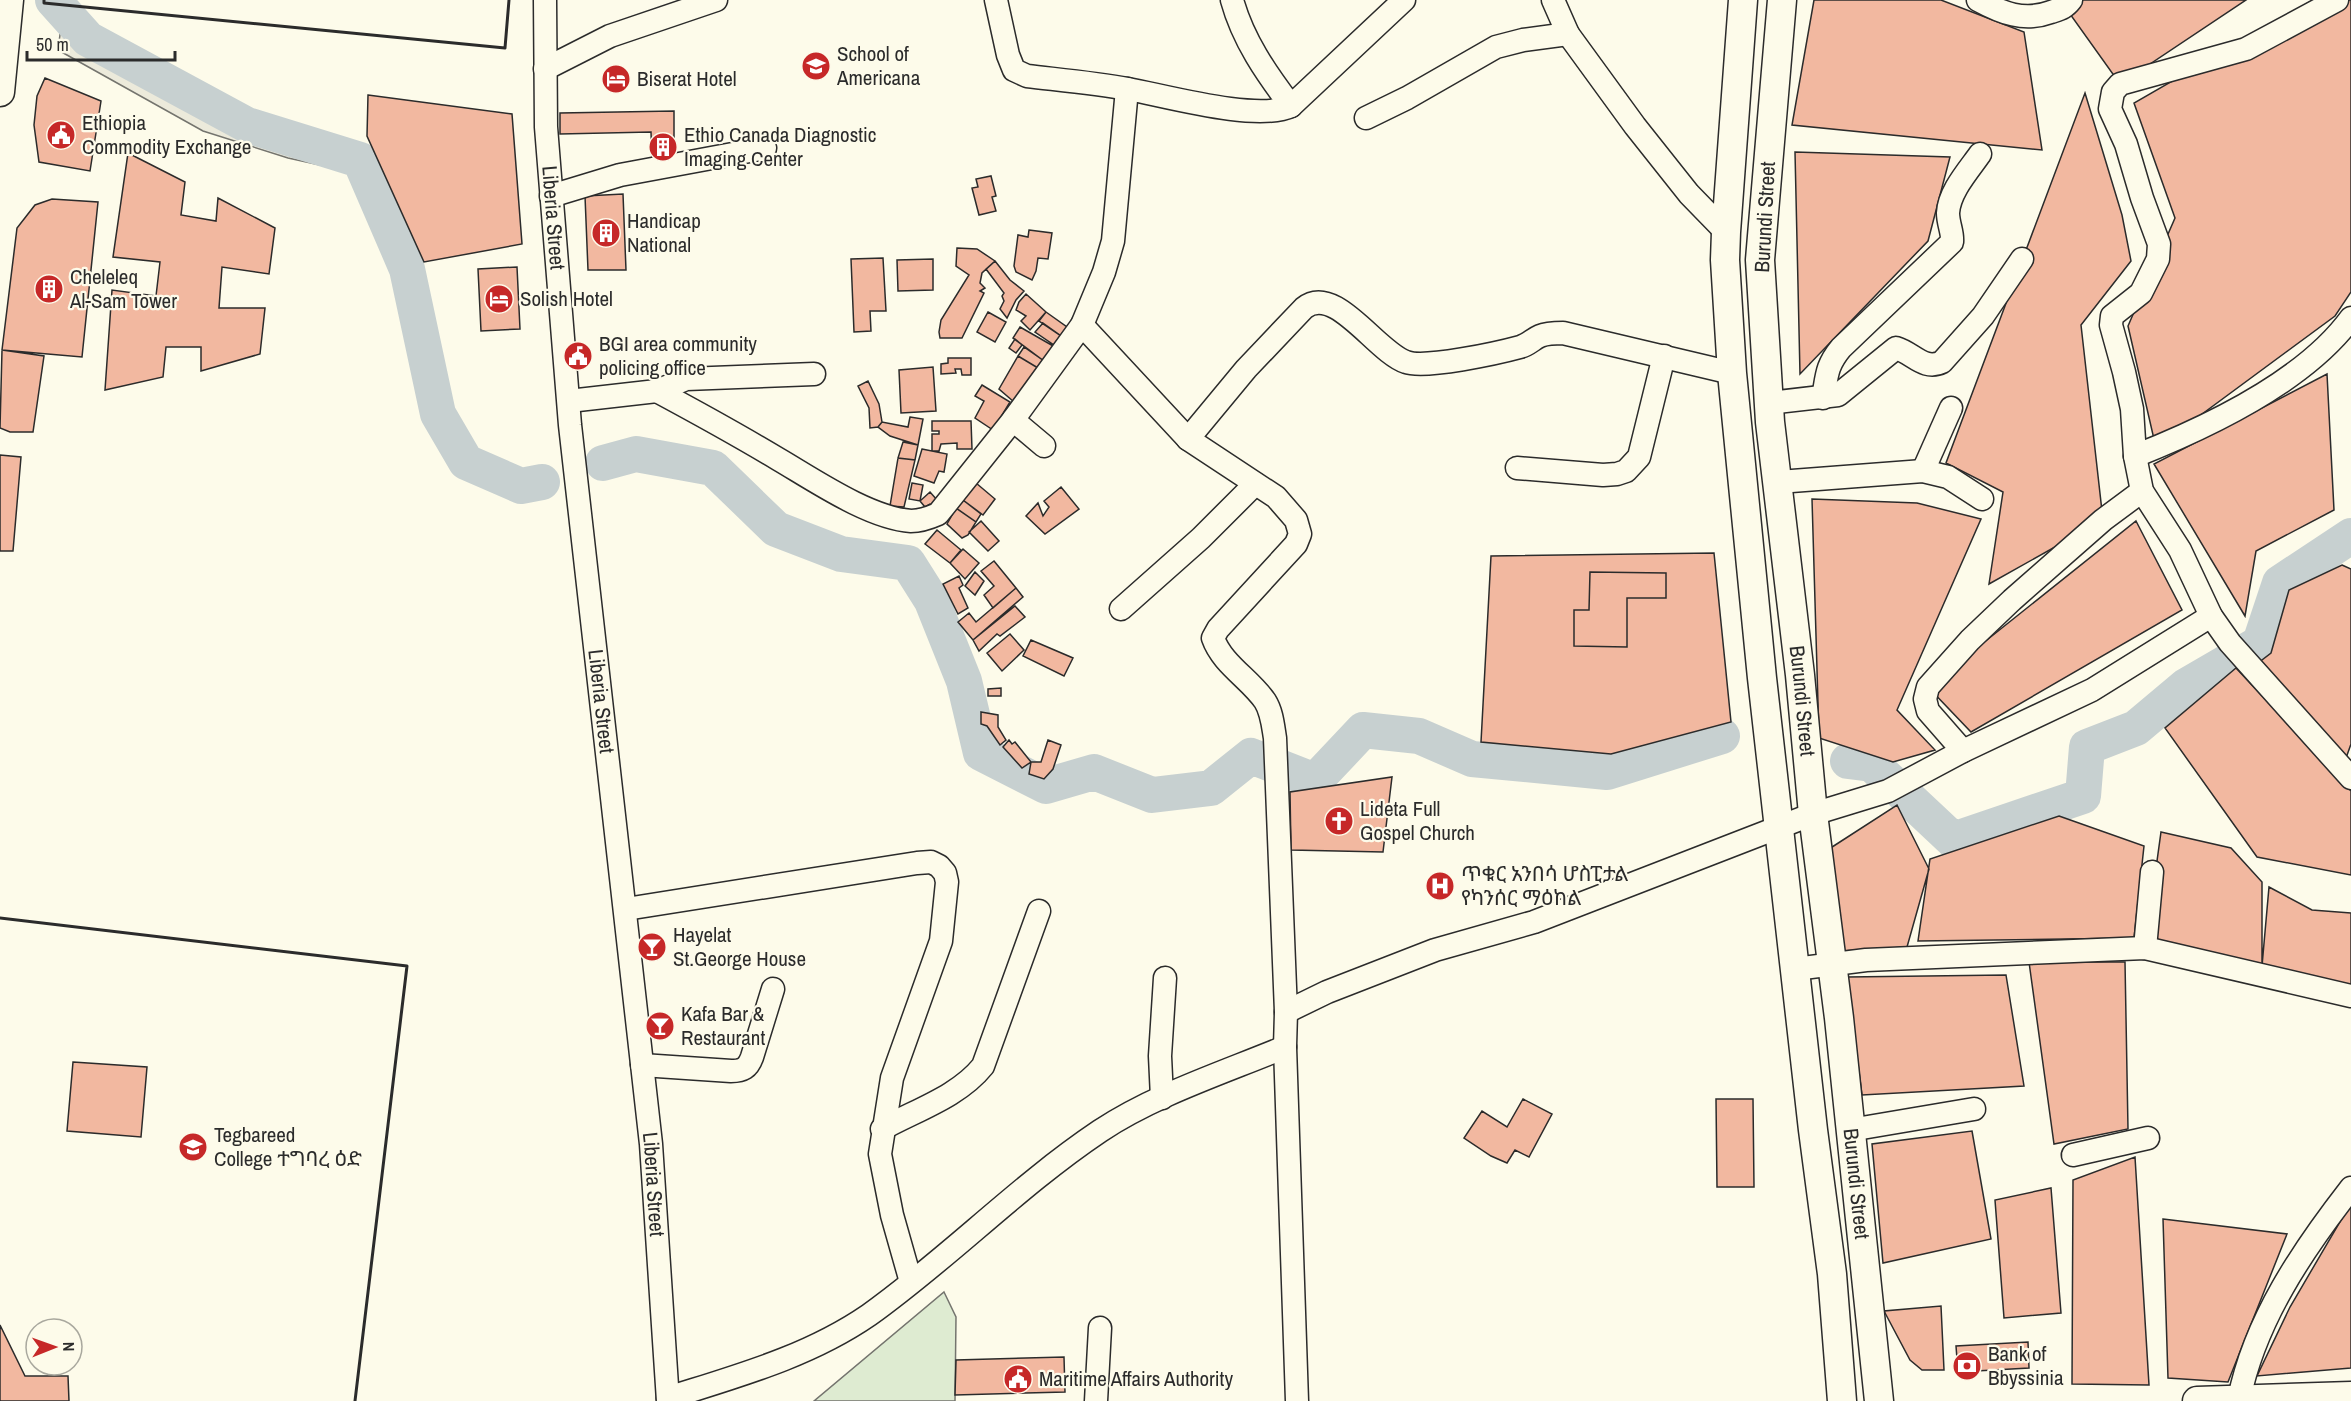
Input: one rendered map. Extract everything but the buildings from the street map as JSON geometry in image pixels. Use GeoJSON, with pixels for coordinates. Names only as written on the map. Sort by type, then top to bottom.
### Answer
{"type":"FeatureCollection","features":[{"type":"Feature","properties":{"kind":"main road"},"geometry":{"type":"LineString","coordinates":[[0,92],[9,0]]}},
{"type":"Feature","properties":{"kind":"main road","name":"Burundi Street"},"geometry":{"type":"LineString","coordinates":[[1743,0],[1725,246],[1732,374],[1762,678],[1813,1130],[1833,1274],[1842,1401]]}},
{"type":"Feature","properties":{"kind":"main road","name":"Burundi Street"},"geometry":{"type":"LineString","coordinates":[[1782,0],[1760,260],[1770,422],[1879,1401]]}},
{"type":"Feature","properties":{"kind":"main road"},"geometry":{"type":"LineString","coordinates":[[1725,246],[1760,260]]}},
{"type":"Feature","properties":{"kind":"main road"},"geometry":{"type":"LineString","coordinates":[[1750,555],[1785,550]]}},
{"type":"Feature","properties":{"kind":"main road"},"geometry":{"type":"LineString","coordinates":[[2197,1401],[2351,1396]]}},
{"type":"Feature","properties":{"kind":"street","name":"Liberia Street"},"geometry":{"type":"LineString","coordinates":[[545,0],[544,69],[551,196],[575,478],[626,909],[651,1144],[668,1400]]}},
{"type":"Feature","properties":{"kind":"street"},"geometry":{"type":"LineString","coordinates":[[544,69],[610,36],[716,0]]}},
{"type":"Feature","properties":{"kind":"street"},"geometry":{"type":"LineString","coordinates":[[996,0],[1008,55],[1014,70],[1028,76],[1127,89],[1196,104],[1266,112],[1280,111],[1291,106],[1404,0]]}},
{"type":"Feature","properties":{"kind":"street"},"geometry":{"type":"LineString","coordinates":[[1232,0],[1246,38],[1265,72],[1291,106]]}},
{"type":"Feature","properties":{"kind":"street"},"geometry":{"type":"LineString","coordinates":[[1553,0],[1568,34],[1641,134],[1689,194],[1725,246]]}},
{"type":"Feature","properties":{"kind":"street"},"geometry":{"type":"LineString","coordinates":[[1978,0],[2007,15],[2039,17],[2065,7],[2071,0]]}},
{"type":"Feature","properties":{"kind":"street"},"geometry":{"type":"LineString","coordinates":[[2337,0],[2246,49],[2120,84],[2113,92],[2110,109],[2126,144],[2159,244],[2158,259],[2141,293],[2112,316],[2111,325],[2132,409],[2135,456],[2142,491],[2180,550],[2211,616],[2230,643],[2347,765]]}},
{"type":"Feature","properties":{"kind":"street"},"geometry":{"type":"LineString","coordinates":[[1366,118],[1496,47],[1523,40],[1568,34]]}},
{"type":"Feature","properties":{"kind":"street"},"geometry":{"type":"LineString","coordinates":[[657,391],[726,428],[821,485],[880,513],[911,521],[938,514],[1013,420],[1082,325],[1104,272],[1113,241],[1127,89]]}},
{"type":"Feature","properties":{"kind":"street"},"geometry":{"type":"LineString","coordinates":[[551,196],[620,175],[765,148]]}},
{"type":"Feature","properties":{"kind":"street"},"geometry":{"type":"LineString","coordinates":[[1823,398],[1830,361],[1952,242],[1948,221],[1949,204],[1963,178],[1980,154]]}},
{"type":"Feature","properties":{"kind":"street"},"geometry":{"type":"LineString","coordinates":[[1769,403],[1823,398],[1845,391],[1896,348],[1927,365],[1934,366],[1942,362],[1983,316],[2022,259]]}},
{"type":"Feature","properties":{"kind":"street"},"geometry":{"type":"LineString","coordinates":[[1188,439],[1246,369],[1311,303],[1323,301],[1335,305],[1385,350],[1406,362],[1434,363],[1501,351],[1521,346],[1540,336],[1563,333],[1732,374]]}},
{"type":"Feature","properties":{"kind":"street"},"geometry":{"type":"LineString","coordinates":[[2135,456],[2209,425],[2283,380],[2337,337],[2351,318]]}},
{"type":"Feature","properties":{"kind":"street"},"geometry":{"type":"LineString","coordinates":[[1082,325],[1188,439],[1276,497],[1296,520],[1300,534],[1296,544],[1218,629],[1213,638],[1224,657],[1267,704],[1275,738],[1286,1012],[1285,1047],[1297,1401]]}},
{"type":"Feature","properties":{"kind":"street"},"geometry":{"type":"LineString","coordinates":[[1517,468],[1603,475],[1626,471],[1639,457],[1664,356]]}},
{"type":"Feature","properties":{"kind":"street"},"geometry":{"type":"LineString","coordinates":[[569,401],[657,391],[687,379],[696,378],[814,374]]}},
{"type":"Feature","properties":{"kind":"street"},"geometry":{"type":"LineString","coordinates":[[1923,471],[1951,408]]}},
{"type":"Feature","properties":{"kind":"street"},"geometry":{"type":"LineString","coordinates":[[1013,420],[1044,446]]}},
{"type":"Feature","properties":{"kind":"street"},"geometry":{"type":"LineString","coordinates":[[1778,482],[1923,471],[1948,477],[1982,499]]}},
{"type":"Feature","properties":{"kind":"street"},"geometry":{"type":"LineString","coordinates":[[1121,609],[1201,538],[1256,484]]}},
{"type":"Feature","properties":{"kind":"street"},"geometry":{"type":"LineString","coordinates":[[1963,751],[1928,711],[1924,699],[1928,687],[1970,640],[2012,600],[2103,520],[2142,491]]}},
{"type":"Feature","properties":{"kind":"street"},"geometry":{"type":"LineString","coordinates":[[1286,1012],[1327,992],[1435,950],[1534,922],[1780,829],[1813,814],[1888,791],[1963,751],[2092,690],[2211,616]]}},
{"type":"Feature","properties":{"kind":"street"},"geometry":{"type":"LineString","coordinates":[[626,909],[917,863],[931,862],[945,873],[947,882],[941,941],[892,1078],[882,1129],[880,1154],[883,1177],[911,1282]]}},
{"type":"Feature","properties":{"kind":"street"},"geometry":{"type":"LineString","coordinates":[[2145,948],[2152,872]]}},
{"type":"Feature","properties":{"kind":"street"},"geometry":{"type":"LineString","coordinates":[[882,1129],[960,1088],[972,1080],[983,1066],[1039,911]]}},
{"type":"Feature","properties":{"kind":"street"},"geometry":{"type":"LineString","coordinates":[[1795,969],[1866,960],[2145,948],[2351,996]]}},
{"type":"Feature","properties":{"kind":"street"},"geometry":{"type":"LineString","coordinates":[[1162,1098],[1160,1056],[1165,978]]}},
{"type":"Feature","properties":{"kind":"street"},"geometry":{"type":"LineString","coordinates":[[642,1065],[731,1071],[744,1069],[749,1065],[752,1057],[773,989]]}},
{"type":"Feature","properties":{"kind":"street"},"geometry":{"type":"LineString","coordinates":[[668,1400],[762,1368],[813,1347],[867,1316],[1057,1162],[1101,1130],[1162,1098],[1285,1047]]}},
{"type":"Feature","properties":{"kind":"street"},"geometry":{"type":"LineString","coordinates":[[1850,1130],[1974,1109]]}},
{"type":"Feature","properties":{"kind":"street"},"geometry":{"type":"LineString","coordinates":[[2073,1155],[2148,1138]]}},
{"type":"Feature","properties":{"kind":"street"},"geometry":{"type":"LineString","coordinates":[[2239,1399],[2244,1376],[2281,1291],[2313,1237],[2351,1188]]}},
{"type":"Feature","properties":{"kind":"street"},"geometry":{"type":"LineString","coordinates":[[1096,1401],[1100,1328]]}},
{"type":"Feature","properties":{"kind":"green space"},"geometry":{"type":"Polygon","coordinates":[[[944,1292],[956,1317],[955,1401],[814,1401],[944,1292]]]}},
{"type":"Feature","properties":{"kind":"shaded area"},"geometry":{"type":"Polygon","coordinates":[[[62,19],[72,36],[205,115],[350,162],[352,172],[288,158],[203,131],[58,50],[62,19]]]}},
{"type":"Feature","properties":{"kind":"waterway"},"geometry":{"type":"LineString","coordinates":[[53,0],[88,39],[247,125],[360,160],[407,269],[438,414],[466,462],[521,486],[542,482]]}},
{"type":"Feature","properties":{"kind":"waterway"},"geometry":{"type":"LineString","coordinates":[[603,463],[636,454],[713,468],[776,529],[841,554],[908,563],[932,601],[964,681],[981,753],[1046,786],[1094,772],[1152,795],[1211,788],[1251,756],[1315,781],[1363,730],[1419,736],[1472,759],[1607,772],[1722,736]]}},
{"type":"Feature","properties":{"kind":"waterway"},"geometry":{"type":"LineString","coordinates":[[1848,761],[1872,764],[1953,840],[2083,796],[2087,747],[2136,728],[2186,686],[2260,643],[2280,583],[2351,536]]}},
{"type":"Feature","properties":{"kind":"wall"},"geometry":{"type":"LineString","coordinates":[[44,0],[44,3],[505,48],[509,0]]}},
{"type":"Feature","properties":{"kind":"wall"},"geometry":{"type":"LineString","coordinates":[[0,918],[407,966],[355,1401]]}},
{"type":"Feature","properties":{"kind":"place","name":"School of Americana"},"geometry":{"type":"Point","coordinates":[816,66]}},
{"type":"Feature","properties":{"kind":"place","name":"Biserat Hotel"},"geometry":{"type":"Point","coordinates":[616,79]}},
{"type":"Feature","properties":{"kind":"place","name":"Ethiopia Commodity Exchange"},"geometry":{"type":"Point","coordinates":[61,135]}},
{"type":"Feature","properties":{"kind":"place","name":"Ethio Canada Diagnostic Imaging Center"},"geometry":{"type":"Point","coordinates":[663,147]}},
{"type":"Feature","properties":{"kind":"place","name":"Handicap National"},"geometry":{"type":"Point","coordinates":[606,233]}},
{"type":"Feature","properties":{"kind":"place","name":"Cheleleq Al-Sam Tower"},"geometry":{"type":"Point","coordinates":[49,289]}},
{"type":"Feature","properties":{"kind":"place","name":"Solish Hotel"},"geometry":{"type":"Point","coordinates":[499,299]}},
{"type":"Feature","properties":{"kind":"place","name":"BGI area community policing office"},"geometry":{"type":"Point","coordinates":[578,356]}},
{"type":"Feature","properties":{"kind":"place","name":"Lideta Full Gospel Church"},"geometry":{"type":"Point","coordinates":[1339,821]}},
{"type":"Feature","properties":{"kind":"place","name":"ጥቁር አንበሳ ሆስፒታል የካንሰር ማዕከል"},"geometry":{"type":"Point","coordinates":[1440,886]}},
{"type":"Feature","properties":{"kind":"place","name":"Hayelat St.George House"},"geometry":{"type":"Point","coordinates":[652,947]}},
{"type":"Feature","properties":{"kind":"place","name":"Kafa Bar & Restaurant"},"geometry":{"type":"Point","coordinates":[660,1026]}},
{"type":"Feature","properties":{"kind":"place","name":"Tegbareed College ተግባረ ዕድ"},"geometry":{"type":"Point","coordinates":[193,1147]}},
{"type":"Feature","properties":{"kind":"place","name":"Bank of Bbyssinia"},"geometry":{"type":"Point","coordinates":[1967,1366]}},
{"type":"Feature","properties":{"kind":"place","name":"Maritime Affairs Authority"},"geometry":{"type":"Point","coordinates":[1018,1379]}}]}
